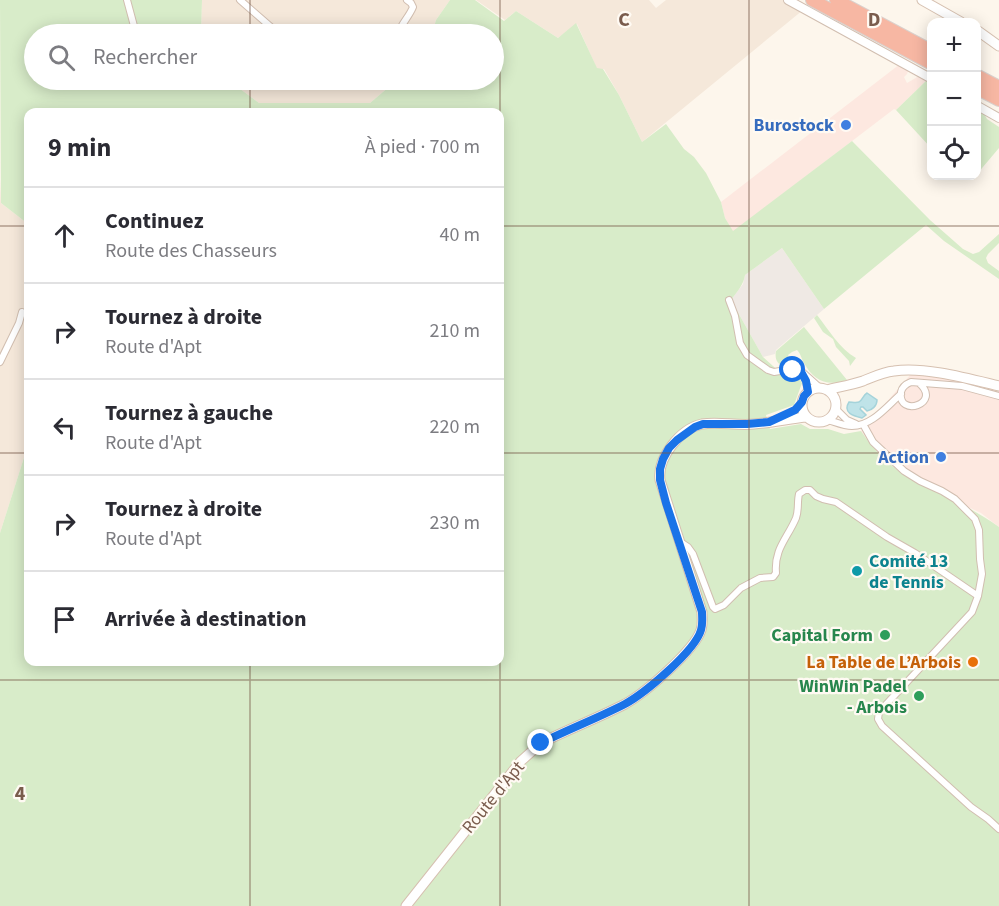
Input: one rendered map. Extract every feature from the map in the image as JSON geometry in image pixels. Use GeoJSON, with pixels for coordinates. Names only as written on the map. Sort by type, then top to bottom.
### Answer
{"type":"FeatureCollection","features":[{"type":"Feature","properties":{"kind":"highway"},"geometry":{"type":"LineString","coordinates":[[812,0],[927,61]]}},
{"type":"Feature","properties":{"kind":"highway"},"geometry":{"type":"LineString","coordinates":[[836,0],[927,48]]}},
{"type":"Feature","properties":{"kind":"highway"},"geometry":{"type":"LineString","coordinates":[[981,78],[999,87]]}},
{"type":"Feature","properties":{"kind":"highway"},"geometry":{"type":"LineString","coordinates":[[981,91],[999,100]]}},
{"type":"Feature","properties":{"kind":"main road"},"geometry":{"type":"LineString","coordinates":[[922,0],[954,18]]}},
{"type":"Feature","properties":{"kind":"main road"},"geometry":{"type":"LineString","coordinates":[[981,33],[999,44]]}},
{"type":"Feature","properties":{"kind":"main road"},"geometry":{"type":"LineString","coordinates":[[861,382],[849,390],[836,405],[832,417],[828,420],[820,423],[805,417],[802,402],[804,396],[814,388],[824,389],[861,382],[893,371],[917,370],[999,386]]}},
{"type":"Feature","properties":{"kind":"main road"},"geometry":{"type":"LineString","coordinates":[[824,389],[833,395],[836,405]]}},
{"type":"Feature","properties":{"kind":"main road","name":"Route d'Apt"},"geometry":{"type":"LineString","coordinates":[[769,422],[795,410],[802,402]]}},
{"type":"Feature","properties":{"kind":"main road","name":"Route d'Apt"},"geometry":{"type":"LineString","coordinates":[[406,906],[530,751],[541,743],[625,704],[642,693],[688,650],[698,637],[701,630],[702,612],[666,503],[659,474],[669,448],[689,430],[703,424],[747,424],[805,417]]}},
{"type":"Feature","properties":{"kind":"street"},"geometry":{"type":"LineString","coordinates":[[127,0],[133,24]]}},
{"type":"Feature","properties":{"kind":"street"},"geometry":{"type":"LineString","coordinates":[[240,0],[268,24]]}},
{"type":"Feature","properties":{"kind":"street"},"geometry":{"type":"LineString","coordinates":[[403,24],[413,7],[407,0]]}},
{"type":"Feature","properties":{"kind":"street"},"geometry":{"type":"LineString","coordinates":[[789,0],[927,76]]}},
{"type":"Feature","properties":{"kind":"street"},"geometry":{"type":"LineString","coordinates":[[981,108],[999,118]]}},
{"type":"Feature","properties":{"kind":"street"},"geometry":{"type":"LineString","coordinates":[[729,300],[735,316],[740,343],[747,355],[774,372],[800,370],[824,389]]}},
{"type":"Feature","properties":{"kind":"street"},"geometry":{"type":"LineString","coordinates":[[0,362],[22,312]]}},
{"type":"Feature","properties":{"kind":"street"},"geometry":{"type":"LineString","coordinates":[[800,370],[806,381],[808,392]]}},
{"type":"Feature","properties":{"kind":"street"},"geometry":{"type":"LineString","coordinates":[[828,420],[850,426],[861,425],[876,417],[911,382],[967,387],[999,396]]}},
{"type":"Feature","properties":{"kind":"street"},"geometry":{"type":"LineString","coordinates":[[919,383],[925,389],[926,397]]}},
{"type":"Feature","properties":{"kind":"street"},"geometry":{"type":"LineString","coordinates":[[901,394],[904,402],[915,407],[922,403],[932,389],[940,385]]}},
{"type":"Feature","properties":{"kind":"street"},"geometry":{"type":"LineString","coordinates":[[888,405],[904,402]]}},
{"type":"Feature","properties":{"kind":"street"},"geometry":{"type":"LineString","coordinates":[[836,405],[847,420],[861,425],[873,442],[904,471],[955,499],[975,519],[979,530],[982,574],[972,612],[879,712],[878,719],[882,726],[968,805],[999,829]]}},
{"type":"Feature","properties":{"kind":"street"},"geometry":{"type":"LineString","coordinates":[[678,540],[693,554],[713,606],[715,609],[719,608],[741,588],[776,573],[777,554],[795,519],[799,494],[810,490],[816,496],[836,502],[978,596]]}},
{"type":"Feature","properties":{"kind":"shaded area"},"geometry":{"type":"Polygon","coordinates":[[[202,0],[450,0],[435,24],[201,24],[202,0]]]}},
{"type":"Feature","properties":{"kind":"shaded area"},"geometry":{"type":"Polygon","coordinates":[[[476,0],[649,0],[656,8],[666,0],[784,0],[803,10],[642,142],[604,69],[597,69],[577,24],[558,38],[516,11],[505,20],[476,0]]]}},
{"type":"Feature","properties":{"kind":"shaded area"},"geometry":{"type":"Polygon","coordinates":[[[900,64],[908,71],[904,77],[907,83],[919,76],[927,79],[896,110],[894,109],[733,232],[725,218],[721,202],[900,64]]]}},
{"type":"Feature","properties":{"kind":"shaded area"},"geometry":{"type":"Polygon","coordinates":[[[241,90],[385,90],[370,103],[259,103],[241,90]]]}},
{"type":"Feature","properties":{"kind":"shaded area"},"geometry":{"type":"Polygon","coordinates":[[[0,179],[1,203],[24,221],[24,458],[0,533],[0,179]]]}},
{"type":"Feature","properties":{"kind":"shaded area"},"geometry":{"type":"Polygon","coordinates":[[[782,248],[824,309],[776,350],[775,354],[763,357],[731,300],[743,284],[745,275],[782,248]]]}},
{"type":"Feature","properties":{"kind":"shaded area"},"geometry":{"type":"Polygon","coordinates":[[[911,374],[947,377],[999,390],[999,527],[981,513],[913,481],[897,470],[870,444],[861,431],[911,374]]]}},
{"type":"Feature","properties":{"kind":"green space"},"geometry":{"type":"Polygon","coordinates":[[[0,0],[202,0],[201,24],[24,24],[24,90],[241,90],[259,103],[370,103],[385,90],[504,90],[504,24],[435,24],[450,0],[475,0],[504,21],[516,11],[558,38],[576,23],[597,68],[603,69],[619,95],[642,142],[666,124],[684,149],[694,157],[706,173],[733,231],[852,141],[930,220],[963,249],[973,254],[979,252],[999,234],[999,243],[986,258],[988,263],[999,271],[999,279],[944,241],[926,225],[824,309],[782,248],[745,275],[742,285],[731,300],[763,357],[783,375],[797,374],[802,383],[794,405],[766,415],[770,429],[801,424],[810,429],[828,429],[844,434],[861,431],[878,452],[905,475],[967,507],[999,527],[999,906],[0,906],[0,533],[24,458],[24,666],[504,666],[504,108],[24,108],[24,221],[1,203],[0,0]]]}},
{"type":"Feature","properties":{"kind":"green space"},"geometry":{"type":"Polygon","coordinates":[[[927,80],[927,144],[896,110],[927,80]]]}},
{"type":"Feature","properties":{"kind":"green space"},"geometry":{"type":"Polygon","coordinates":[[[981,109],[987,119],[999,127],[999,148],[981,169],[981,109]]]}},
{"type":"Feature","properties":{"kind":"green space"},"geometry":{"type":"Polygon","coordinates":[[[817,315],[839,344],[856,358],[850,366],[849,361],[836,347],[833,339],[823,332],[814,318],[817,315]]]}},
{"type":"Feature","properties":{"kind":"green space"},"geometry":{"type":"Polygon","coordinates":[[[804,327],[847,380],[833,383],[817,378],[808,369],[797,350],[788,355],[793,360],[789,367],[778,363],[776,351],[804,327]]]}},
{"type":"Feature","properties":{"kind":"water"},"geometry":{"type":"Polygon","coordinates":[[[867,393],[877,400],[875,406],[867,411],[861,407],[860,409],[866,415],[862,418],[850,413],[847,409],[849,402],[859,402],[867,393]]]}},
{"type":"Feature","properties":{"kind":"place","name":"Burostock"},"geometry":{"type":"Point","coordinates":[846,125]}},
{"type":"Feature","properties":{"kind":"place","name":"Action"},"geometry":{"type":"Point","coordinates":[941,457]}},
{"type":"Feature","properties":{"kind":"place","name":"Comité 13 de Tennis"},"geometry":{"type":"Point","coordinates":[857,571]}},
{"type":"Feature","properties":{"kind":"place","name":"Capital Form"},"geometry":{"type":"Point","coordinates":[885,635]}},
{"type":"Feature","properties":{"kind":"place","name":"La Table de L’Arbois"},"geometry":{"type":"Point","coordinates":[973,662]}},
{"type":"Feature","properties":{"kind":"place","name":"WinWin Padel - Arbois"},"geometry":{"type":"Point","coordinates":[919,696]}},
{"type":"Feature","properties":{"kind":"route"},"geometry":{"type":"LineString","coordinates":[[541,743],[625,704],[642,693],[675,664],[698,637],[701,630],[702,612],[666,503],[659,474],[661,462],[669,448],[695,427],[703,424],[769,422],[795,410],[808,392],[804,375],[800,370],[793,370]]}}]}
